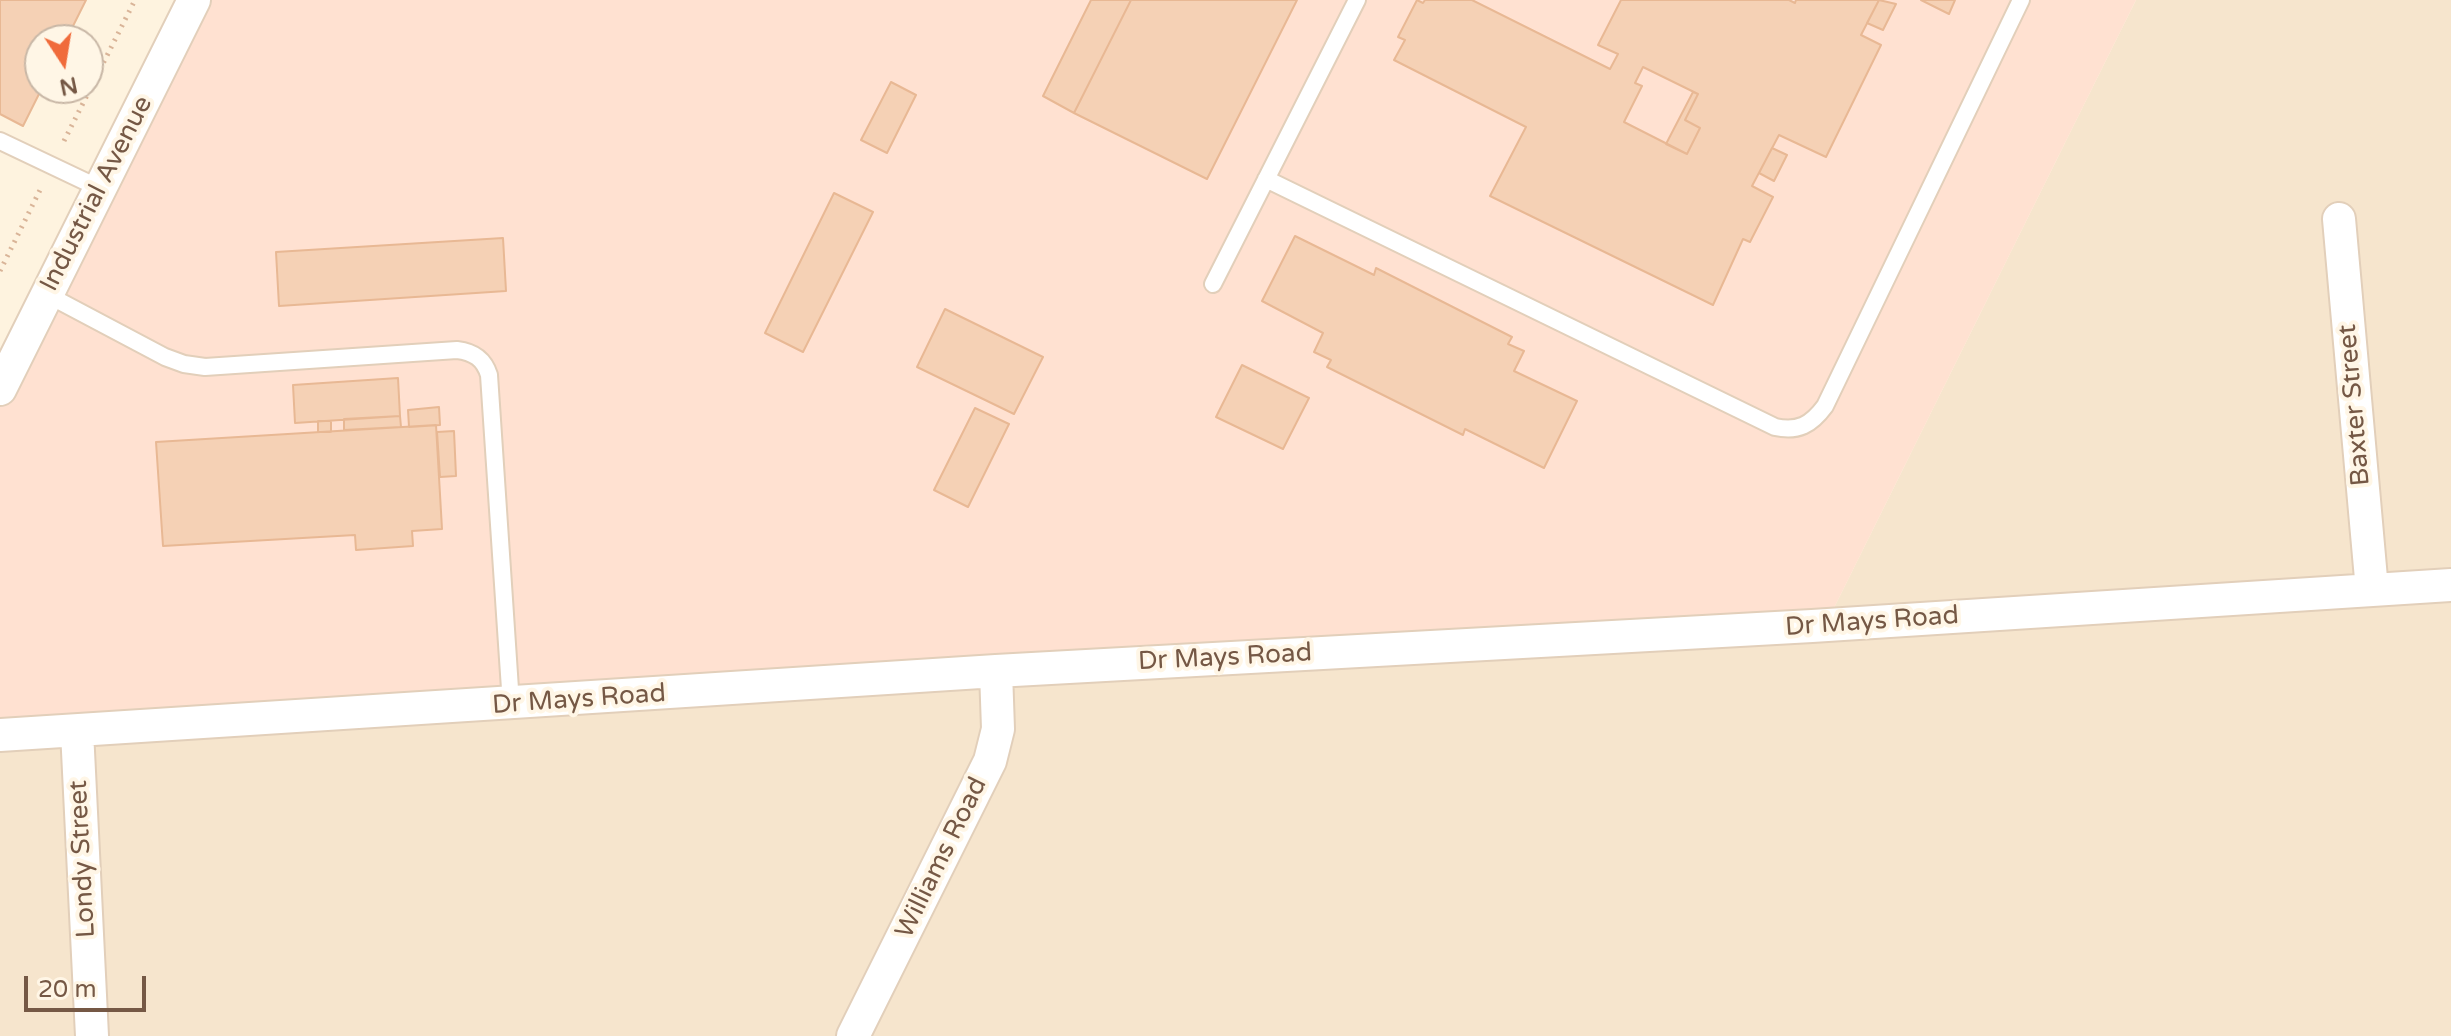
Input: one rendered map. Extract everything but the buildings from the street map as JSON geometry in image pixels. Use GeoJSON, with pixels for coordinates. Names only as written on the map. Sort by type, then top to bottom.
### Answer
{"type":"FeatureCollection","features":[{"type":"Feature","properties":{"kind":"street","name":"Industrial Avenue"},"geometry":{"type":"LineString","coordinates":[[0,389],[194,0]]}},
{"type":"Feature","properties":{"kind":"street","name":"Baxter Street"},"geometry":{"type":"LineString","coordinates":[[2339,219],[2372,590]]}},
{"type":"Feature","properties":{"kind":"street","name":"Dr Mays Road"},"geometry":{"type":"LineString","coordinates":[[0,735],[996,671],[1796,627],[2451,585]]}},
{"type":"Feature","properties":{"kind":"street","name":"Williams Road"},"geometry":{"type":"LineString","coordinates":[[853,1036],[990,761],[998,729],[996,671]]}},
{"type":"Feature","properties":{"kind":"street","name":"Londy Street"},"geometry":{"type":"LineString","coordinates":[[77,731],[92,1036]]}},
{"type":"Feature","properties":{"kind":"lane"},"geometry":{"type":"LineString","coordinates":[[1213,284],[1357,0]]}},
{"type":"Feature","properties":{"kind":"lane"},"geometry":{"type":"LineString","coordinates":[[1266,179],[1775,427],[1789,430],[1804,427],[1825,406],[2021,0]]}},
{"type":"Feature","properties":{"kind":"lane"},"geometry":{"type":"LineString","coordinates":[[0,141],[99,188]]}},
{"type":"Feature","properties":{"kind":"lane"},"geometry":{"type":"LineString","coordinates":[[46,294],[184,364],[205,367],[457,350],[478,356],[486,365],[489,375],[511,704]]}},
{"type":"Feature","properties":{"kind":"path"},"geometry":{"type":"LineString","coordinates":[[0,271],[135,0]]}},
{"type":"Feature","properties":{"kind":"shaded area"},"geometry":{"type":"Polygon","coordinates":[[[192,0],[2136,0],[1828,620],[0,731],[0,387],[192,0]]]}},
{"type":"Feature","properties":{"kind":"shaded area"},"geometry":{"type":"Polygon","coordinates":[[[2136,0],[2451,0],[2451,1036],[0,1036],[0,731],[1828,620],[2136,0]]]}}]}
